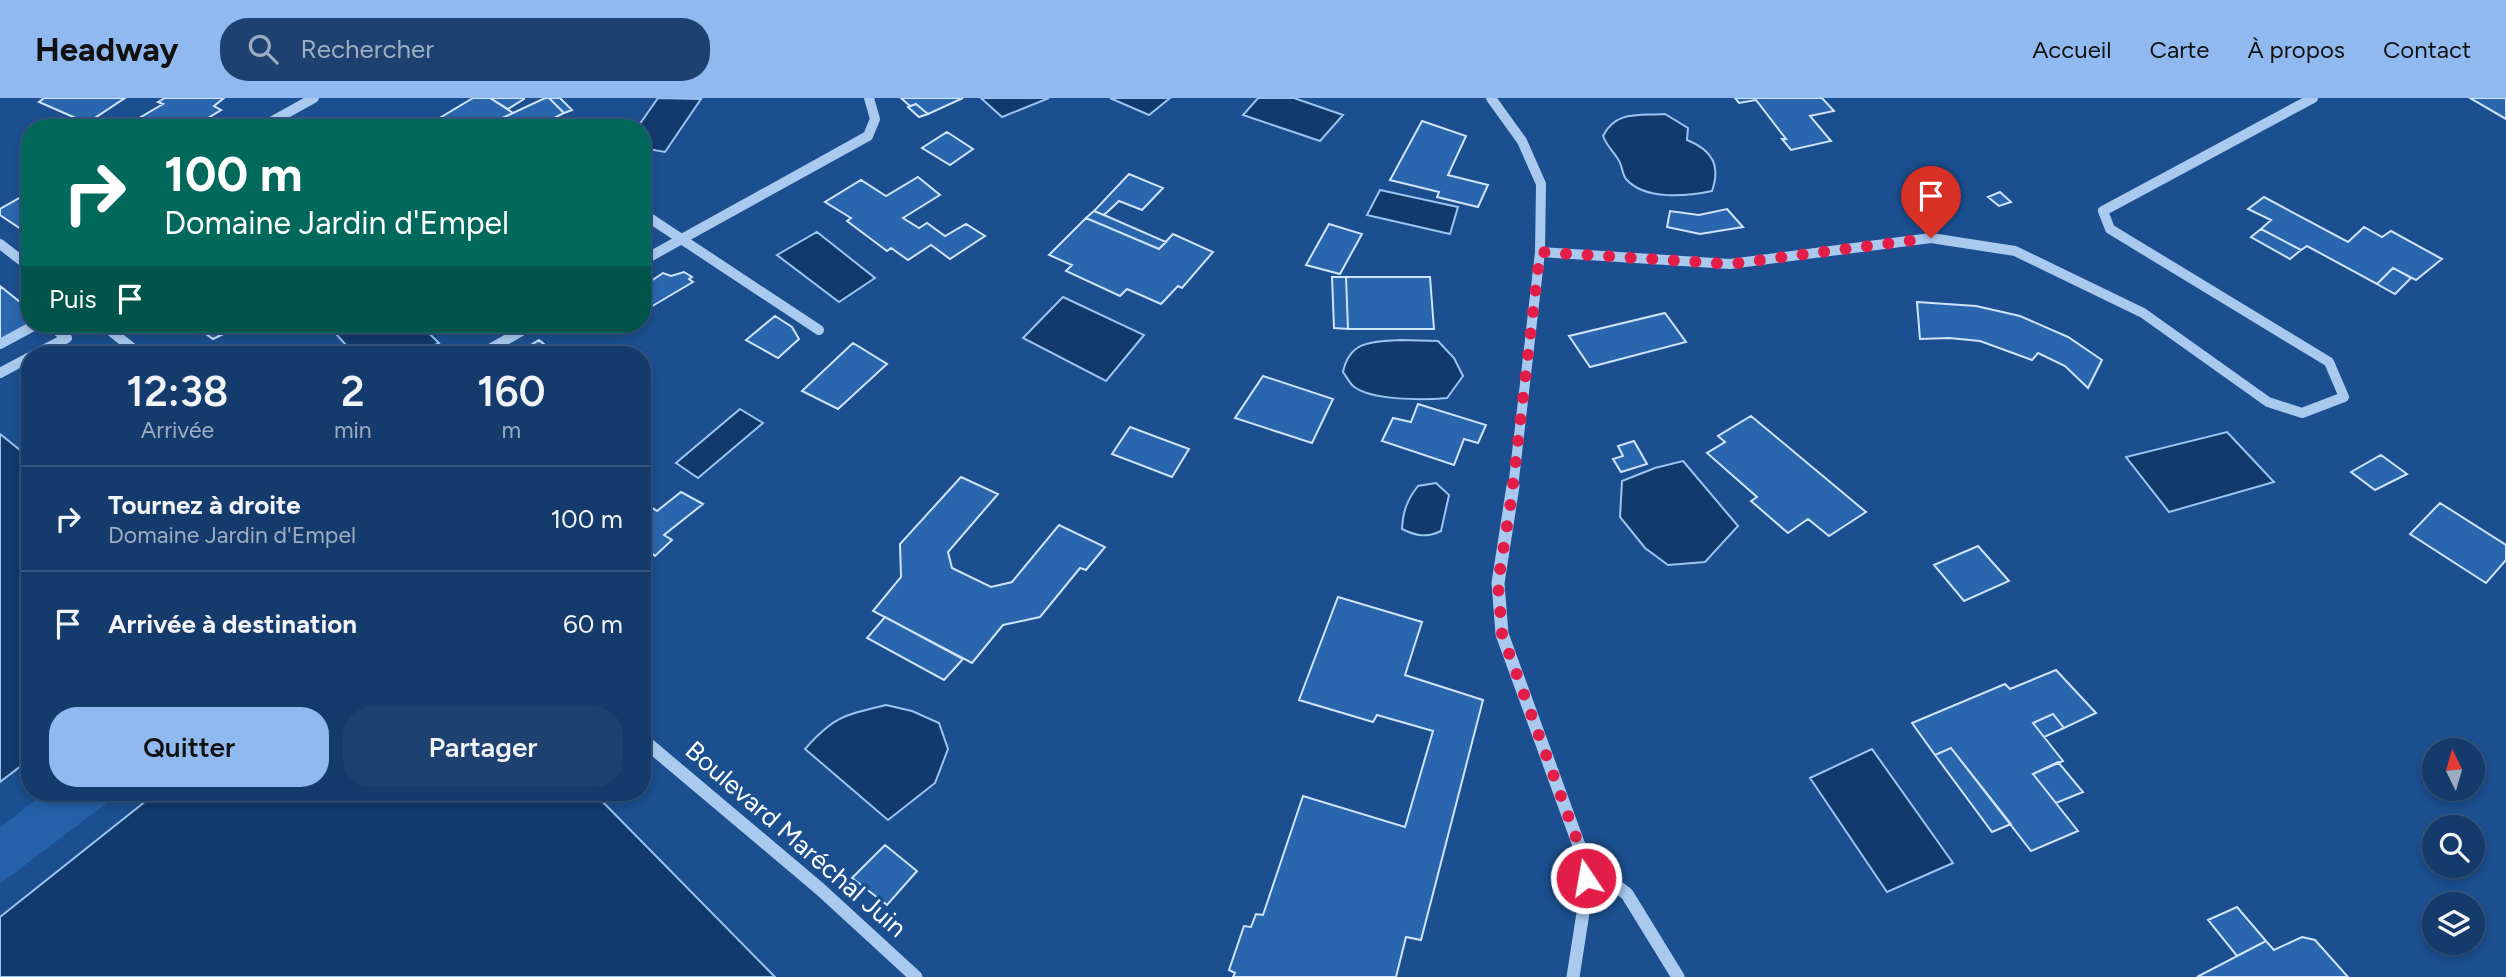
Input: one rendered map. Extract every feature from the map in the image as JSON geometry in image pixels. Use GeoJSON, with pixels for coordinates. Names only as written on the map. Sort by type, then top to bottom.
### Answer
{"type":"FeatureCollection","features":[{"type":"Feature","properties":{"kind":"street"},"geometry":{"type":"LineString","coordinates":[[276,119],[314,98]]}},
{"type":"Feature","properties":{"kind":"street"},"geometry":{"type":"LineString","coordinates":[[651,256],[868,136],[875,120],[869,98]]}},
{"type":"Feature","properties":{"kind":"street"},"geometry":{"type":"LineString","coordinates":[[1491,98],[1522,141],[1541,184],[1540,252],[1511,501],[1498,583],[1502,634],[1585,862],[1586,894],[1573,977]]}},
{"type":"Feature","properties":{"kind":"street"},"geometry":{"type":"LineString","coordinates":[[1540,252],[1730,264],[1931,238],[2015,251],[2143,313],[2268,402],[2302,412],[2344,397],[2329,362],[2110,229],[2103,211],[2313,98]]}},
{"type":"Feature","properties":{"kind":"street"},"geometry":{"type":"LineString","coordinates":[[651,219],[819,330]]}},
{"type":"Feature","properties":{"kind":"street"},"geometry":{"type":"LineString","coordinates":[[0,244],[19,259]]}},
{"type":"Feature","properties":{"kind":"street"},"geometry":{"type":"LineString","coordinates":[[0,344],[21,333]]}},
{"type":"Feature","properties":{"kind":"street"},"geometry":{"type":"LineString","coordinates":[[51,346],[67,338],[60,333]]}},
{"type":"Feature","properties":{"kind":"street"},"geometry":{"type":"LineString","coordinates":[[113,333],[130,346]]}},
{"type":"Feature","properties":{"kind":"street"},"geometry":{"type":"LineString","coordinates":[[495,346],[518,333]]}},
{"type":"Feature","properties":{"kind":"street"},"geometry":{"type":"LineString","coordinates":[[0,373],[21,362]]}},
{"type":"Feature","properties":{"kind":"street","name":"Boulevard Maréchal Juin"},"geometry":{"type":"LineString","coordinates":[[651,747],[820,889],[916,977]]}},
{"type":"Feature","properties":{"kind":"street"},"geometry":{"type":"LineString","coordinates":[[1585,862],[1627,894],[1678,977]]}},
{"type":"Feature","properties":{"kind":"shaded area"},"geometry":{"type":"Polygon","coordinates":[[[658,98],[701,99],[665,152],[651,150],[651,119],[643,119],[658,98]]]}},
{"type":"Feature","properties":{"kind":"shaded area"},"geometry":{"type":"Polygon","coordinates":[[[981,98],[1049,98],[1002,117],[981,98]]]}},
{"type":"Feature","properties":{"kind":"shaded area"},"geometry":{"type":"Polygon","coordinates":[[[1110,98],[1170,98],[1149,115],[1110,98]]]}},
{"type":"Feature","properties":{"kind":"shaded area"},"geometry":{"type":"Polygon","coordinates":[[[1258,98],[1294,98],[1343,115],[1320,141],[1243,115],[1258,98]]]}},
{"type":"Feature","properties":{"kind":"shaded area"},"geometry":{"type":"Polygon","coordinates":[[[1665,114],[1688,128],[1687,140],[1703,149],[1712,160],[1715,166],[1715,182],[1712,191],[1679,195],[1655,194],[1634,186],[1626,179],[1619,161],[1603,136],[1608,128],[1621,118],[1665,114]]]}},
{"type":"Feature","properties":{"kind":"shaded area"},"geometry":{"type":"Polygon","coordinates":[[[1380,190],[1458,207],[1450,234],[1367,215],[1380,190]]]}},
{"type":"Feature","properties":{"kind":"shaded area"},"geometry":{"type":"Polygon","coordinates":[[[817,232],[875,278],[839,302],[777,255],[817,232]]]}},
{"type":"Feature","properties":{"kind":"shaded area"},"geometry":{"type":"Polygon","coordinates":[[[1063,297],[1144,335],[1106,381],[1023,338],[1063,297]]]}},
{"type":"Feature","properties":{"kind":"shaded area"},"geometry":{"type":"Polygon","coordinates":[[[335,333],[428,333],[439,343],[433,346],[347,346],[335,333]]]}},
{"type":"Feature","properties":{"kind":"shaded area"},"geometry":{"type":"Polygon","coordinates":[[[1400,340],[1438,341],[1454,358],[1463,376],[1447,398],[1412,399],[1372,394],[1361,391],[1343,372],[1346,362],[1357,348],[1372,343],[1400,340]]]}},
{"type":"Feature","properties":{"kind":"shaded area"},"geometry":{"type":"Polygon","coordinates":[[[740,409],[763,423],[698,478],[676,463],[740,409]]]}},
{"type":"Feature","properties":{"kind":"shaded area"},"geometry":{"type":"Polygon","coordinates":[[[2227,432],[2274,482],[2169,512],[2126,457],[2227,432]]]}},
{"type":"Feature","properties":{"kind":"shaded area"},"geometry":{"type":"Polygon","coordinates":[[[0,434],[21,451],[21,766],[0,782],[0,434]]]}},
{"type":"Feature","properties":{"kind":"shaded area"},"geometry":{"type":"Polygon","coordinates":[[[1683,461],[1738,526],[1705,562],[1668,565],[1645,548],[1620,517],[1622,481],[1683,461]]]}},
{"type":"Feature","properties":{"kind":"shaded area"},"geometry":{"type":"Polygon","coordinates":[[[1436,483],[1449,495],[1441,531],[1422,535],[1402,529],[1406,506],[1414,491],[1418,486],[1436,483]]]}},
{"type":"Feature","properties":{"kind":"shaded area"},"geometry":{"type":"Polygon","coordinates":[[[886,705],[912,711],[939,723],[948,749],[935,783],[888,820],[805,749],[841,718],[886,705]]]}},
{"type":"Feature","properties":{"kind":"shaded area"},"geometry":{"type":"Polygon","coordinates":[[[1872,749],[1953,863],[1887,892],[1810,778],[1872,749]]]}},
{"type":"Feature","properties":{"kind":"shaded area"},"geometry":{"type":"Polygon","coordinates":[[[34,801],[109,801],[0,884],[0,828],[34,801]]]}},
{"type":"Feature","properties":{"kind":"shaded area"},"geometry":{"type":"Polygon","coordinates":[[[146,801],[602,801],[775,977],[0,977],[0,917],[146,801]]]}},
{"type":"Feature","properties":{"kind":"building"},"geometry":{"type":"Polygon","coordinates":[[[44,98],[125,98],[93,119],[78,119],[39,102],[44,98]]]}},
{"type":"Feature","properties":{"kind":"building"},"geometry":{"type":"Polygon","coordinates":[[[165,98],[224,98],[214,106],[221,110],[206,119],[138,119],[163,104],[158,102],[165,98]]]}},
{"type":"Feature","properties":{"kind":"building"},"geometry":{"type":"Polygon","coordinates":[[[473,98],[490,98],[513,113],[501,119],[438,119],[473,98]]]}},
{"type":"Feature","properties":{"kind":"building"},"geometry":{"type":"Polygon","coordinates":[[[490,98],[524,98],[524,99],[508,109],[490,98]]]}},
{"type":"Feature","properties":{"kind":"building"},"geometry":{"type":"Polygon","coordinates":[[[545,98],[549,98],[564,113],[552,119],[500,119],[545,98]]]}},
{"type":"Feature","properties":{"kind":"building"},"geometry":{"type":"Polygon","coordinates":[[[549,98],[560,98],[572,110],[564,113],[549,98]]]}},
{"type":"Feature","properties":{"kind":"building"},"geometry":{"type":"Polygon","coordinates":[[[901,98],[963,98],[928,114],[916,104],[910,106],[901,98]]]}},
{"type":"Feature","properties":{"kind":"building"},"geometry":{"type":"Polygon","coordinates":[[[1735,98],[1822,98],[1834,111],[1810,116],[1831,141],[1791,150],[1782,139],[1786,139],[1756,100],[1739,103],[1735,98]]]}},
{"type":"Feature","properties":{"kind":"building"},"geometry":{"type":"Polygon","coordinates":[[[2470,98],[2506,98],[2506,119],[2470,98]]]}},
{"type":"Feature","properties":{"kind":"building"},"geometry":{"type":"Polygon","coordinates":[[[916,104],[928,114],[919,117],[908,107],[916,104]]]}},
{"type":"Feature","properties":{"kind":"building"},"geometry":{"type":"Polygon","coordinates":[[[1422,121],[1466,136],[1448,175],[1488,185],[1478,207],[1437,197],[1439,192],[1390,180],[1422,121]]]}},
{"type":"Feature","properties":{"kind":"building"},"geometry":{"type":"Polygon","coordinates":[[[947,132],[973,149],[950,165],[922,148],[947,132]]]}},
{"type":"Feature","properties":{"kind":"building"},"geometry":{"type":"Polygon","coordinates":[[[1129,174],[1163,188],[1142,210],[1119,201],[1104,215],[1094,211],[1129,174]]]}},
{"type":"Feature","properties":{"kind":"building"},"geometry":{"type":"Polygon","coordinates":[[[918,177],[940,195],[903,218],[919,228],[927,223],[945,236],[966,224],[985,236],[950,259],[931,245],[908,260],[891,248],[887,251],[847,221],[851,218],[825,202],[861,180],[886,196],[918,177]]]}},
{"type":"Feature","properties":{"kind":"building"},"geometry":{"type":"Polygon","coordinates":[[[2000,192],[2011,202],[1999,206],[1988,197],[2000,192]]]}},
{"type":"Feature","properties":{"kind":"building"},"geometry":{"type":"Polygon","coordinates":[[[21,197],[21,229],[0,215],[0,209],[21,197]]]}},
{"type":"Feature","properties":{"kind":"building"},"geometry":{"type":"Polygon","coordinates":[[[2264,197],[2348,242],[2364,227],[2382,237],[2391,231],[2442,259],[2416,280],[2393,268],[2377,284],[2307,246],[2301,250],[2261,229],[2271,220],[2248,209],[2264,197]]]}},
{"type":"Feature","properties":{"kind":"building"},"geometry":{"type":"Polygon","coordinates":[[[1727,209],[1743,227],[1700,234],[1667,227],[1670,211],[1699,215],[1727,209]]]}},
{"type":"Feature","properties":{"kind":"building"},"geometry":{"type":"Polygon","coordinates":[[[1094,211],[1166,242],[1159,249],[1086,218],[1094,211]]]}},
{"type":"Feature","properties":{"kind":"building"},"geometry":{"type":"Polygon","coordinates":[[[1086,218],[1159,249],[1173,234],[1213,252],[1182,288],[1178,286],[1161,304],[1127,289],[1120,296],[1066,271],[1072,265],[1049,255],[1086,218]]]}},
{"type":"Feature","properties":{"kind":"building"},"geometry":{"type":"Polygon","coordinates":[[[1329,224],[1362,234],[1340,274],[1306,265],[1329,224]]]}},
{"type":"Feature","properties":{"kind":"building"},"geometry":{"type":"Polygon","coordinates":[[[2261,229],[2301,250],[2290,259],[2251,237],[2261,229]]]}},
{"type":"Feature","properties":{"kind":"building"},"geometry":{"type":"Polygon","coordinates":[[[2393,268],[2411,278],[2395,294],[2377,284],[2393,268]]]}},
{"type":"Feature","properties":{"kind":"building"},"geometry":{"type":"Polygon","coordinates":[[[684,272],[692,277],[689,279],[693,282],[651,307],[651,281],[663,273],[671,276],[684,272]]]}},
{"type":"Feature","properties":{"kind":"building"},"geometry":{"type":"Polygon","coordinates":[[[1332,277],[1346,277],[1348,329],[1334,328],[1332,277]]]}},
{"type":"Feature","properties":{"kind":"building"},"geometry":{"type":"Polygon","coordinates":[[[1346,277],[1430,277],[1434,329],[1348,329],[1346,277]]]}},
{"type":"Feature","properties":{"kind":"building"},"geometry":{"type":"Polygon","coordinates":[[[0,286],[21,303],[21,330],[0,344],[0,286]]]}},
{"type":"Feature","properties":{"kind":"building"},"geometry":{"type":"Polygon","coordinates":[[[1917,302],[1976,306],[2020,316],[2068,337],[2102,360],[2088,388],[2065,366],[2038,353],[2032,360],[1980,341],[1920,339],[1917,302]]]}},
{"type":"Feature","properties":{"kind":"building"},"geometry":{"type":"Polygon","coordinates":[[[1665,313],[1686,342],[1590,367],[1569,336],[1665,313]]]}},
{"type":"Feature","properties":{"kind":"building"},"geometry":{"type":"Polygon","coordinates":[[[775,316],[792,327],[799,339],[778,358],[746,340],[775,316]]]}},
{"type":"Feature","properties":{"kind":"building"},"geometry":{"type":"Polygon","coordinates":[[[205,333],[225,333],[213,339],[205,333]]]}},
{"type":"Feature","properties":{"kind":"building"},"geometry":{"type":"Polygon","coordinates":[[[539,340],[546,346],[529,346],[539,340]]]}},
{"type":"Feature","properties":{"kind":"building"},"geometry":{"type":"Polygon","coordinates":[[[853,343],[887,364],[838,409],[802,391],[853,343]]]}},
{"type":"Feature","properties":{"kind":"building"},"geometry":{"type":"Polygon","coordinates":[[[1263,376],[1333,399],[1312,443],[1235,418],[1263,376]]]}},
{"type":"Feature","properties":{"kind":"building"},"geometry":{"type":"Polygon","coordinates":[[[1418,404],[1486,425],[1478,443],[1464,439],[1454,465],[1382,441],[1393,418],[1411,422],[1418,404]]]}},
{"type":"Feature","properties":{"kind":"building"},"geometry":{"type":"Polygon","coordinates":[[[1751,416],[1866,512],[1829,536],[1808,519],[1788,533],[1751,501],[1757,497],[1707,453],[1725,442],[1718,436],[1751,416]]]}},
{"type":"Feature","properties":{"kind":"building"},"geometry":{"type":"Polygon","coordinates":[[[1130,427],[1189,449],[1172,477],[1112,454],[1130,427]]]}},
{"type":"Feature","properties":{"kind":"building"},"geometry":{"type":"Polygon","coordinates":[[[1634,441],[1647,464],[1621,472],[1613,459],[1623,456],[1618,446],[1634,441]]]}},
{"type":"Feature","properties":{"kind":"building"},"geometry":{"type":"Polygon","coordinates":[[[2381,455],[2407,474],[2375,490],[2351,472],[2381,455]]]}},
{"type":"Feature","properties":{"kind":"building"},"geometry":{"type":"Polygon","coordinates":[[[961,477],[998,494],[948,552],[952,568],[991,587],[1012,582],[1059,525],[1105,547],[1086,570],[1080,568],[1040,617],[1003,625],[972,663],[873,611],[901,577],[900,544],[961,477]]]}},
{"type":"Feature","properties":{"kind":"building"},"geometry":{"type":"Polygon","coordinates":[[[681,492],[703,504],[664,535],[672,540],[655,556],[651,553],[651,507],[657,511],[681,492]]]}},
{"type":"Feature","properties":{"kind":"building"},"geometry":{"type":"Polygon","coordinates":[[[2440,503],[2506,545],[2506,560],[2486,583],[2410,534],[2440,503]]]}},
{"type":"Feature","properties":{"kind":"building"},"geometry":{"type":"Polygon","coordinates":[[[1978,546],[2009,581],[1964,601],[1934,565],[1978,546]]]}},
{"type":"Feature","properties":{"kind":"building"},"geometry":{"type":"Polygon","coordinates":[[[1338,597],[1422,622],[1405,675],[1483,700],[1421,940],[1406,937],[1396,977],[1233,977],[1235,973],[1229,970],[1244,926],[1251,927],[1256,914],[1263,915],[1303,796],[1405,827],[1433,731],[1377,715],[1373,722],[1299,700],[1338,597]]]}},
{"type":"Feature","properties":{"kind":"building"},"geometry":{"type":"Polygon","coordinates":[[[885,617],[963,659],[944,680],[867,638],[885,617]]]}},
{"type":"Feature","properties":{"kind":"building"},"geometry":{"type":"Polygon","coordinates":[[[2056,670],[2096,713],[2064,728],[2053,714],[2033,723],[2063,761],[2033,774],[2078,831],[2031,851],[1951,748],[1935,755],[1912,723],[2005,684],[2010,689],[2056,670]]]}},
{"type":"Feature","properties":{"kind":"building"},"geometry":{"type":"Polygon","coordinates":[[[2053,714],[2064,728],[2044,737],[2033,723],[2053,714]]]}},
{"type":"Feature","properties":{"kind":"building"},"geometry":{"type":"Polygon","coordinates":[[[1951,748],[2011,824],[1992,832],[1935,755],[1951,748]]]}},
{"type":"Feature","properties":{"kind":"building"},"geometry":{"type":"Polygon","coordinates":[[[2058,762],[2083,792],[2056,803],[2033,774],[2058,762]]]}},
{"type":"Feature","properties":{"kind":"building"},"geometry":{"type":"Polygon","coordinates":[[[885,845],[917,871],[887,905],[852,878],[885,845]]]}},
{"type":"Feature","properties":{"kind":"building"},"geometry":{"type":"Polygon","coordinates":[[[2237,907],[2266,941],[2237,956],[2208,920],[2237,907]]]}},
{"type":"Feature","properties":{"kind":"building"},"geometry":{"type":"Polygon","coordinates":[[[2302,937],[2315,940],[2348,977],[2197,977],[2266,941],[2274,950],[2302,937]]]}},
{"type":"Feature","properties":{"kind":"route"},"geometry":{"type":"LineString","coordinates":[[1586,878],[1585,862],[1502,634],[1498,583],[1511,501],[1540,252],[1730,264],[1931,238]]}}]}
